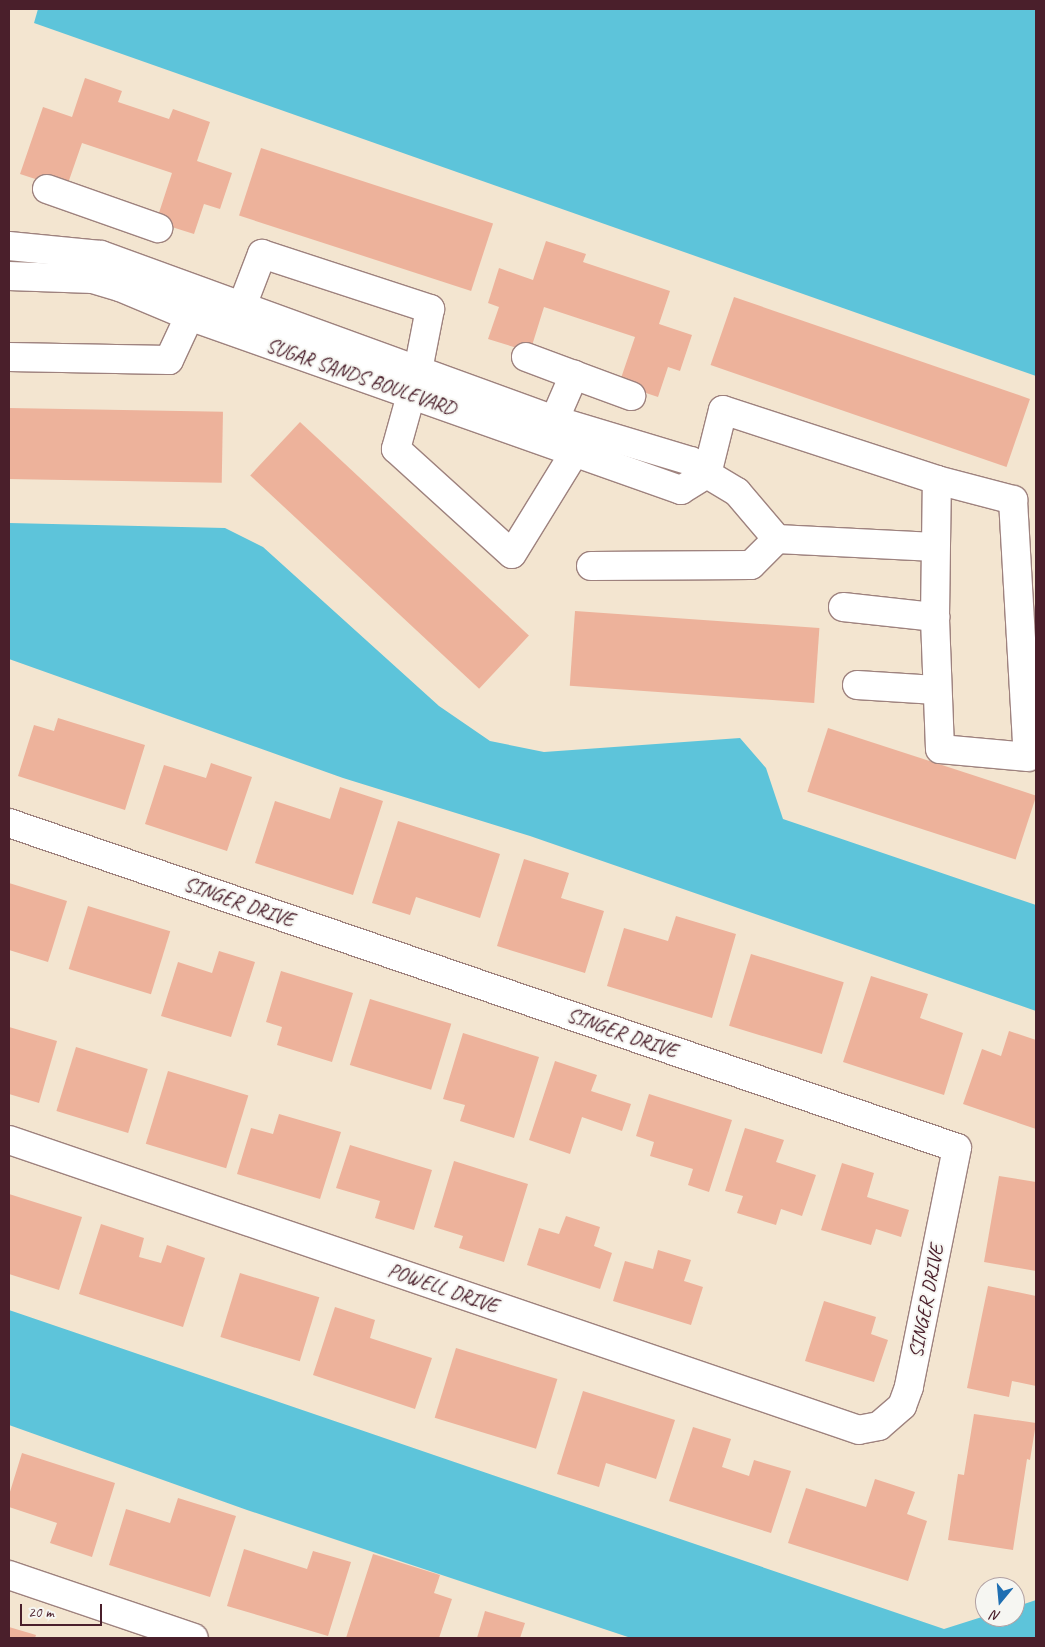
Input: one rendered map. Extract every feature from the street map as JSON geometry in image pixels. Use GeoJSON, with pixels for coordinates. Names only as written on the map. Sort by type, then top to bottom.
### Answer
{"type":"FeatureCollection","features":[{"type":"Feature","properties":{"kind":"street"},"geometry":{"type":"LineString","coordinates":[[47,190],[158,228]]}},
{"type":"Feature","properties":{"kind":"street"},"geometry":{"type":"LineString","coordinates":[[97,267],[116,214]]}},
{"type":"Feature","properties":{"kind":"street","name":"SUGAR SANDS BOULEVARD"},"geometry":{"type":"LineString","coordinates":[[9,246],[201,291],[242,306],[415,382]]}},
{"type":"Feature","properties":{"kind":"street"},"geometry":{"type":"LineString","coordinates":[[242,306],[262,254],[430,309],[415,382],[396,449],[512,554],[581,442]]}},
{"type":"Feature","properties":{"kind":"street","name":"SUGAR SANDS BOULEVARD"},"geometry":{"type":"LineString","coordinates":[[9,276],[97,267],[189,316],[415,382],[581,442],[691,460],[707,474],[737,492],[777,539]]}},
{"type":"Feature","properties":{"kind":"street"},"geometry":{"type":"LineString","coordinates":[[9,357],[169,360],[201,291]]}},
{"type":"Feature","properties":{"kind":"street"},"geometry":{"type":"LineString","coordinates":[[526,358],[631,396]]}},
{"type":"Feature","properties":{"kind":"street"},"geometry":{"type":"LineString","coordinates":[[550,431],[574,375]]}},
{"type":"Feature","properties":{"kind":"street"},"geometry":{"type":"LineString","coordinates":[[707,474],[723,410],[937,480],[1013,500],[1028,757],[940,749],[936,690],[935,617],[937,480]]}},
{"type":"Feature","properties":{"kind":"street"},"geometry":{"type":"LineString","coordinates":[[591,566],[750,565],[777,539],[935,548]]}},
{"type":"Feature","properties":{"kind":"street"},"geometry":{"type":"LineString","coordinates":[[843,607],[935,617]]}},
{"type":"Feature","properties":{"kind":"street"},"geometry":{"type":"LineString","coordinates":[[857,685],[936,690]]}},
{"type":"Feature","properties":{"kind":"street","name":"SINGER DRIVE"},"geometry":{"type":"LineString","coordinates":[[9,823],[957,1148],[909,1387],[902,1406],[879,1426]]}},
{"type":"Feature","properties":{"kind":"street","name":"POWELL DRIVE"},"geometry":{"type":"LineString","coordinates":[[9,1140],[859,1430],[879,1426]]}},
{"type":"Feature","properties":{"kind":"street"},"geometry":{"type":"LineString","coordinates":[[9,1575],[194,1638]]}},
{"type":"Feature","properties":{"kind":"water"},"geometry":{"type":"Polygon","coordinates":[[[38,9],[1036,9],[1036,376],[34,23],[38,9]]]}},
{"type":"Feature","properties":{"kind":"water"},"geometry":{"type":"Polygon","coordinates":[[[9,523],[225,528],[263,547],[439,706],[490,741],[544,752],[740,738],[766,768],[783,819],[1036,905],[1036,1011],[530,836],[343,778],[9,659],[9,523]]]}},
{"type":"Feature","properties":{"kind":"water"},"geometry":{"type":"Polygon","coordinates":[[[9,1310],[944,1629],[975,1619],[975,1627],[1025,1627],[1025,1604],[1036,1600],[1036,1638],[631,1638],[247,1510],[9,1425],[9,1310]]]}},
{"type":"Feature","properties":{"kind":"building"},"geometry":{"type":"Polygon","coordinates":[[[85,78],[122,91],[118,102],[169,119],[173,109],[210,122],[197,161],[232,173],[220,209],[204,204],[194,234],[156,222],[172,173],[82,143],[66,189],[20,174],[43,107],[72,117],[85,78]]]}},
{"type":"Feature","properties":{"kind":"building"},"geometry":{"type":"Polygon","coordinates":[[[261,148],[493,223],[471,291],[239,216],[261,148]]]}},
{"type":"Feature","properties":{"kind":"building"},"geometry":{"type":"Polygon","coordinates":[[[546,241],[586,254],[583,262],[670,291],[659,324],[692,335],[680,371],[668,367],[658,397],[619,384],[635,337],[544,307],[530,352],[488,339],[499,307],[488,303],[499,268],[533,280],[546,241]]]}},
{"type":"Feature","properties":{"kind":"building"},"geometry":{"type":"Polygon","coordinates":[[[734,297],[1030,399],[1007,467],[711,365],[734,297]]]}},
{"type":"Feature","properties":{"kind":"building"},"geometry":{"type":"Polygon","coordinates":[[[9,408],[223,412],[222,483],[9,479],[9,408]]]}},
{"type":"Feature","properties":{"kind":"building"},"geometry":{"type":"Polygon","coordinates":[[[300,422],[529,635],[479,689],[250,475],[300,422]]]}},
{"type":"Feature","properties":{"kind":"building"},"geometry":{"type":"Polygon","coordinates":[[[575,611],[819,628],[814,703],[570,686],[575,611]]]}},
{"type":"Feature","properties":{"kind":"building"},"geometry":{"type":"Polygon","coordinates":[[[58,718],[145,745],[125,810],[18,776],[34,725],[54,731],[58,718]]]}},
{"type":"Feature","properties":{"kind":"building"},"geometry":{"type":"Polygon","coordinates":[[[828,728],[1036,796],[1016,859],[807,792],[828,728]]]}},
{"type":"Feature","properties":{"kind":"building"},"geometry":{"type":"Polygon","coordinates":[[[211,763],[252,777],[227,851],[145,824],[164,765],[206,778],[211,763]]]}},
{"type":"Feature","properties":{"kind":"building"},"geometry":{"type":"Polygon","coordinates":[[[340,787],[383,801],[353,895],[255,863],[275,801],[330,819],[340,787]]]}},
{"type":"Feature","properties":{"kind":"building"},"geometry":{"type":"Polygon","coordinates":[[[398,821],[500,854],[480,918],[416,897],[410,915],[372,903],[398,821]]]}},
{"type":"Feature","properties":{"kind":"building"},"geometry":{"type":"Polygon","coordinates":[[[524,859],[569,873],[561,898],[604,911],[585,973],[497,946],[524,859]]]}},
{"type":"Feature","properties":{"kind":"building"},"geometry":{"type":"Polygon","coordinates":[[[9,883],[67,901],[48,962],[9,950],[9,883]]]}},
{"type":"Feature","properties":{"kind":"building"},"geometry":{"type":"Polygon","coordinates":[[[88,906],[170,931],[151,994],[69,969],[88,906]]]}},
{"type":"Feature","properties":{"kind":"building"},"geometry":{"type":"Polygon","coordinates":[[[676,916],[736,934],[712,1018],[607,986],[624,928],[668,941],[676,916]]]}},
{"type":"Feature","properties":{"kind":"building"},"geometry":{"type":"Polygon","coordinates":[[[219,951],[255,962],[231,1037],[161,1016],[178,962],[212,973],[219,951]]]}},
{"type":"Feature","properties":{"kind":"building"},"geometry":{"type":"Polygon","coordinates":[[[751,954],[844,982],[822,1054],[729,1026],[751,954]]]}},
{"type":"Feature","properties":{"kind":"building"},"geometry":{"type":"Polygon","coordinates":[[[281,971],[353,993],[332,1062],[277,1045],[282,1027],[266,1022],[281,971]]]}},
{"type":"Feature","properties":{"kind":"building"},"geometry":{"type":"Polygon","coordinates":[[[871,976],[928,994],[920,1018],[963,1033],[944,1095],[843,1062],[871,976]]]}},
{"type":"Feature","properties":{"kind":"building"},"geometry":{"type":"Polygon","coordinates":[[[370,999],[451,1024],[431,1090],[350,1065],[370,999]]]}},
{"type":"Feature","properties":{"kind":"building"},"geometry":{"type":"Polygon","coordinates":[[[9,1027],[57,1041],[39,1103],[9,1094],[9,1027]]]}},
{"type":"Feature","properties":{"kind":"building"},"geometry":{"type":"Polygon","coordinates":[[[1009,1031],[1036,1040],[1036,1129],[963,1104],[982,1049],[1001,1056],[1009,1031]]]}},
{"type":"Feature","properties":{"kind":"building"},"geometry":{"type":"Polygon","coordinates":[[[463,1033],[539,1057],[514,1138],[460,1121],[465,1105],[443,1099],[463,1033]]]}},
{"type":"Feature","properties":{"kind":"building"},"geometry":{"type":"Polygon","coordinates":[[[76,1047],[148,1069],[128,1133],[56,1111],[76,1047]]]}},
{"type":"Feature","properties":{"kind":"building"},"geometry":{"type":"Polygon","coordinates":[[[555,1061],[597,1075],[591,1091],[631,1104],[622,1131],[582,1117],[570,1154],[529,1140],[555,1061]]]}},
{"type":"Feature","properties":{"kind":"building"},"geometry":{"type":"Polygon","coordinates":[[[168,1071],[248,1096],[226,1168],[146,1144],[168,1071]]]}},
{"type":"Feature","properties":{"kind":"building"},"geometry":{"type":"Polygon","coordinates":[[[649,1094],[732,1120],[709,1192],[688,1185],[693,1169],[650,1156],[654,1142],[636,1136],[649,1094]]]}},
{"type":"Feature","properties":{"kind":"building"},"geometry":{"type":"Polygon","coordinates":[[[279,1114],[341,1132],[320,1199],[237,1174],[251,1128],[273,1134],[279,1114]]]}},
{"type":"Feature","properties":{"kind":"building"},"geometry":{"type":"Polygon","coordinates":[[[745,1128],[784,1140],[776,1162],[816,1175],[802,1216],[781,1209],[776,1225],[737,1213],[743,1196],[725,1191],[745,1128]]]}},
{"type":"Feature","properties":{"kind":"building"},"geometry":{"type":"Polygon","coordinates":[[[350,1145],[432,1170],[414,1230],[375,1218],[380,1201],[336,1188],[350,1145]]]}},
{"type":"Feature","properties":{"kind":"building"},"geometry":{"type":"Polygon","coordinates":[[[454,1161],[528,1184],[504,1262],[459,1248],[463,1236],[434,1227],[454,1161]]]}},
{"type":"Feature","properties":{"kind":"building"},"geometry":{"type":"Polygon","coordinates":[[[842,1163],[874,1173],[867,1197],[909,1210],[901,1237],[876,1229],[871,1245],[821,1230],[842,1163]]]}},
{"type":"Feature","properties":{"kind":"building"},"geometry":{"type":"Polygon","coordinates":[[[999,1176],[1036,1182],[1036,1271],[984,1262],[999,1176]]]}},
{"type":"Feature","properties":{"kind":"building"},"geometry":{"type":"Polygon","coordinates":[[[9,1194],[82,1217],[59,1290],[9,1274],[9,1194]]]}},
{"type":"Feature","properties":{"kind":"building"},"geometry":{"type":"Polygon","coordinates":[[[566,1216],[600,1227],[594,1246],[612,1253],[600,1289],[527,1265],[539,1228],[559,1234],[566,1216]]]}},
{"type":"Feature","properties":{"kind":"building"},"geometry":{"type":"Polygon","coordinates":[[[101,1224],[144,1238],[139,1257],[161,1263],[167,1245],[205,1258],[183,1327],[79,1294],[101,1224]]]}},
{"type":"Feature","properties":{"kind":"building"},"geometry":{"type":"Polygon","coordinates":[[[658,1250],[691,1260],[684,1281],[703,1287],[691,1325],[613,1301],[625,1261],[653,1269],[658,1250]]]}},
{"type":"Feature","properties":{"kind":"building"},"geometry":{"type":"Polygon","coordinates":[[[240,1273],[319,1297],[300,1361],[220,1337],[240,1273]]]}},
{"type":"Feature","properties":{"kind":"building"},"geometry":{"type":"Polygon","coordinates":[[[988,1286],[1036,1296],[1036,1386],[1012,1381],[1009,1397],[967,1388],[988,1286]]]}},
{"type":"Feature","properties":{"kind":"building"},"geometry":{"type":"Polygon","coordinates":[[[824,1301],[876,1317],[871,1334],[888,1340],[874,1382],[805,1361],[824,1301]]]}},
{"type":"Feature","properties":{"kind":"building"},"geometry":{"type":"Polygon","coordinates":[[[335,1307],[375,1320],[370,1338],[432,1358],[415,1409],[313,1375],[335,1307]]]}},
{"type":"Feature","properties":{"kind":"building"},"geometry":{"type":"Polygon","coordinates":[[[456,1348],[557,1379],[536,1449],[435,1418],[456,1348]]]}},
{"type":"Feature","properties":{"kind":"building"},"geometry":{"type":"Polygon","coordinates":[[[583,1391],[675,1420],[656,1479],[606,1463],[599,1487],[557,1474],[583,1391]]]}},
{"type":"Feature","properties":{"kind":"building"},"geometry":{"type":"Polygon","coordinates":[[[974,1414],[1036,1423],[1030,1460],[1027,1459],[1013,1550],[948,1540],[958,1474],[964,1475],[974,1414]]]}},
{"type":"Feature","properties":{"kind":"building"},"geometry":{"type":"Polygon","coordinates":[[[693,1427],[731,1439],[722,1467],[749,1476],[754,1460],[791,1471],[771,1533],[669,1501],[693,1427]]]}},
{"type":"Feature","properties":{"kind":"building"},"geometry":{"type":"Polygon","coordinates":[[[22,1453],[115,1483],[92,1557],[50,1543],[57,1523],[9,1507],[9,1495],[22,1453]]]}},
{"type":"Feature","properties":{"kind":"building"},"geometry":{"type":"Polygon","coordinates":[[[875,1479],[915,1492],[907,1514],[927,1521],[908,1581],[788,1543],[806,1488],[866,1507],[875,1479]]]}},
{"type":"Feature","properties":{"kind":"building"},"geometry":{"type":"Polygon","coordinates":[[[178,1498],[236,1516],[210,1597],[109,1565],[126,1509],[170,1523],[178,1498]]]}},
{"type":"Feature","properties":{"kind":"building"},"geometry":{"type":"Polygon","coordinates":[[[244,1549],[307,1569],[313,1551],[351,1562],[328,1636],[227,1606],[244,1549]]]}},
{"type":"Feature","properties":{"kind":"building"},"geometry":{"type":"Polygon","coordinates":[[[373,1554],[440,1575],[434,1593],[452,1599],[439,1638],[346,1638],[373,1554]]]}},
{"type":"Feature","properties":{"kind":"building"},"geometry":{"type":"Polygon","coordinates":[[[485,1611],[525,1623],[520,1638],[477,1638],[485,1611]]]}},
{"type":"Feature","properties":{"kind":"building"},"geometry":{"type":"Polygon","coordinates":[[[9,1627],[36,1635],[35,1638],[9,1638],[9,1627]]]}}]}
